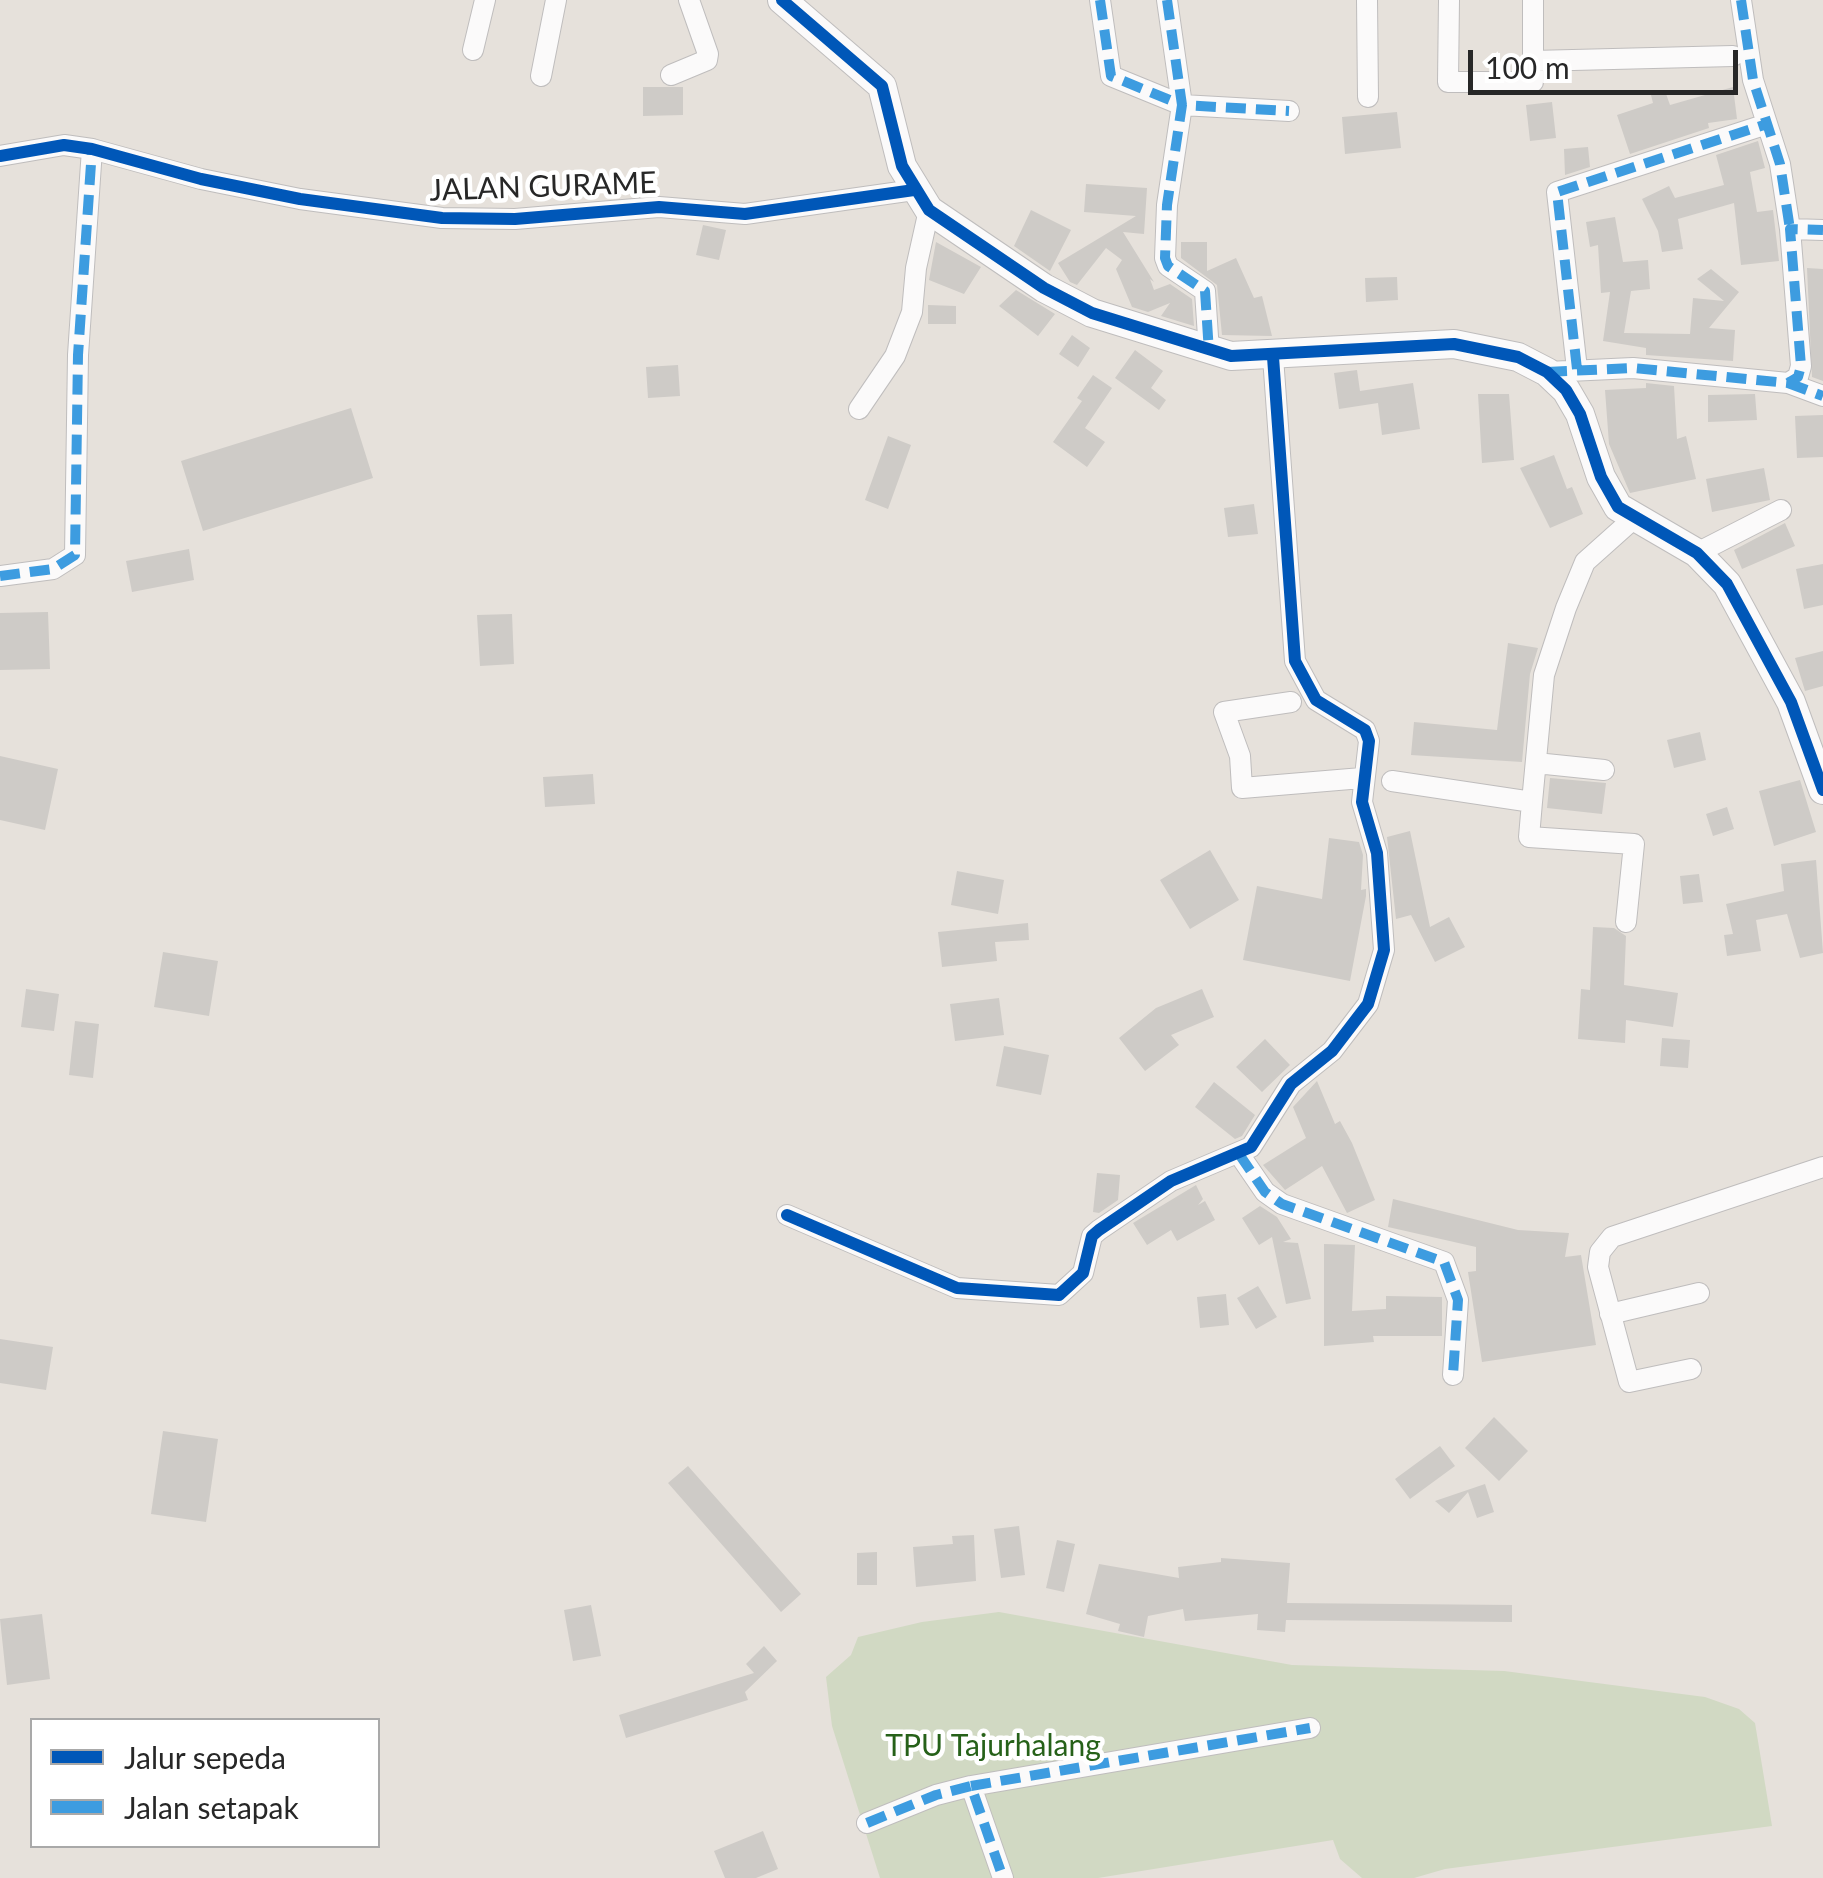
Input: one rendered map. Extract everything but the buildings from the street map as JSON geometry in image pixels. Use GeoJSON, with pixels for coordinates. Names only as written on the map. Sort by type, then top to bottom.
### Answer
{"type":"FeatureCollection","features":[{"type":"Feature","properties":{"kind":"street"},"geometry":{"type":"LineString","coordinates":[[474,50],[486,0]]}},
{"type":"Feature","properties":{"kind":"street"},"geometry":{"type":"LineString","coordinates":[[541,76],[556,0]]}},
{"type":"Feature","properties":{"kind":"street"},"geometry":{"type":"LineString","coordinates":[[672,74],[707,60],[689,0]]}},
{"type":"Feature","properties":{"kind":"street"},"geometry":{"type":"LineString","coordinates":[[1100,0],[1111,76],[1182,105],[1289,111]]}},
{"type":"Feature","properties":{"kind":"street"},"geometry":{"type":"LineString","coordinates":[[1167,0],[1174,26],[1182,105],[1167,204],[1165,258],[1168,266],[1199,284],[1208,298],[1209,352]]}},
{"type":"Feature","properties":{"kind":"street"},"geometry":{"type":"LineString","coordinates":[[1366,0],[1368,97]]}},
{"type":"Feature","properties":{"kind":"street"},"geometry":{"type":"LineString","coordinates":[[1448,0],[1448,82],[1532,82],[1533,0]]}},
{"type":"Feature","properties":{"kind":"street"},"geometry":{"type":"LineString","coordinates":[[1742,0],[1764,125],[1780,164],[1790,228],[1801,366],[1798,377],[1788,382]]}},
{"type":"Feature","properties":{"kind":"street"},"geometry":{"type":"LineString","coordinates":[[787,1],[882,86],[902,166],[921,200],[1044,288],[1092,313],[1209,352],[1273,357],[1454,344],[1518,357],[1547,372],[1566,390],[1580,414],[1607,492],[1632,520],[1698,553],[1727,584],[1773,666],[1822,783]]}},
{"type":"Feature","properties":{"kind":"street"},"geometry":{"type":"LineString","coordinates":[[1533,61],[1733,56]]}},
{"type":"Feature","properties":{"kind":"street"},"geometry":{"type":"LineString","coordinates":[[1577,369],[1557,192],[1764,125]]}},
{"type":"Feature","properties":{"kind":"street","name":"JALAN GURAME"},"geometry":{"type":"LineString","coordinates":[[0,156],[64,146],[92,148],[267,192],[442,218],[553,217],[660,208],[746,214],[921,200]]}},
{"type":"Feature","properties":{"kind":"street"},"geometry":{"type":"LineString","coordinates":[[0,576],[53,569],[75,556],[78,355],[92,148]]}},
{"type":"Feature","properties":{"kind":"street"},"geometry":{"type":"LineString","coordinates":[[858,409],[895,356],[912,312],[921,200]]}},
{"type":"Feature","properties":{"kind":"street"},"geometry":{"type":"LineString","coordinates":[[1790,228],[1823,230]]}},
{"type":"Feature","properties":{"kind":"street"},"geometry":{"type":"LineString","coordinates":[[787,1215],[957,1288],[1059,1295],[1083,1273],[1092,1236],[1099,1230],[1171,1181],[1239,1154],[1258,1137],[1271,1109],[1291,1084],[1348,1032],[1379,979],[1384,950],[1378,852],[1362,802],[1368,737],[1316,700],[1304,683],[1293,652],[1273,357]]}},
{"type":"Feature","properties":{"kind":"street"},"geometry":{"type":"LineString","coordinates":[[1547,372],[1633,368],[1788,382],[1823,396]]}},
{"type":"Feature","properties":{"kind":"street"},"geometry":{"type":"LineString","coordinates":[[1698,553],[1781,510]]}},
{"type":"Feature","properties":{"kind":"street"},"geometry":{"type":"LineString","coordinates":[[1626,922],[1634,844],[1530,837],[1544,675],[1585,562],[1632,520]]}},
{"type":"Feature","properties":{"kind":"street"},"geometry":{"type":"LineString","coordinates":[[1291,702],[1224,712],[1240,756],[1242,788],[1362,778]]}},
{"type":"Feature","properties":{"kind":"street"},"geometry":{"type":"LineString","coordinates":[[1536,762],[1604,770]]}},
{"type":"Feature","properties":{"kind":"street"},"geometry":{"type":"LineString","coordinates":[[1392,782],[1532,802]]}},
{"type":"Feature","properties":{"kind":"street"},"geometry":{"type":"LineString","coordinates":[[1239,1154],[1265,1192],[1282,1204],[1444,1262],[1458,1300],[1453,1375]]}},
{"type":"Feature","properties":{"kind":"street"},"geometry":{"type":"LineString","coordinates":[[1691,1369],[1629,1382],[1598,1267],[1600,1252],[1612,1237],[1823,1167]]}},
{"type":"Feature","properties":{"kind":"street"},"geometry":{"type":"LineString","coordinates":[[1610,1314],[1699,1293]]}},
{"type":"Feature","properties":{"kind":"street"},"geometry":{"type":"LineString","coordinates":[[867,1823],[971,1786],[1310,1728]]}},
{"type":"Feature","properties":{"kind":"street"},"geometry":{"type":"LineString","coordinates":[[971,1786],[1003,1878]]}},
{"type":"Feature","properties":{"kind":"green space","name":"TPU Tajurhalang"},"geometry":{"type":"Polygon","coordinates":[[[999,1612],[1292,1665],[1504,1671],[1705,1697],[1739,1709],[1755,1723],[1772,1826],[1445,1869],[1414,1878],[1362,1878],[1340,1859],[1333,1840],[1098,1878],[880,1878],[832,1726],[826,1677],[851,1655],[858,1637],[922,1622],[999,1612]]]}},
{"type":"Feature","properties":{"kind":"marked path"},"geometry":{"type":"LineString","coordinates":[[1100,0],[1111,76],[1182,105],[1167,205],[1165,258],[1168,266],[1205,291],[1209,352]]}},
{"type":"Feature","properties":{"kind":"marked path"},"geometry":{"type":"LineString","coordinates":[[1167,0],[1182,105],[1289,111]]}},
{"type":"Feature","properties":{"kind":"marked path"},"geometry":{"type":"LineString","coordinates":[[1741,0],[1753,80],[1780,164],[1790,229]]}},
{"type":"Feature","properties":{"kind":"marked path"},"geometry":{"type":"LineString","coordinates":[[1577,369],[1557,192],[1764,125]]}},
{"type":"Feature","properties":{"kind":"marked path"},"geometry":{"type":"LineString","coordinates":[[0,576],[53,569],[75,555],[78,355],[92,149]]}},
{"type":"Feature","properties":{"kind":"marked path"},"geometry":{"type":"LineString","coordinates":[[1547,372],[1633,368],[1788,383],[1798,377],[1801,366],[1790,229],[1823,230]]}},
{"type":"Feature","properties":{"kind":"marked path"},"geometry":{"type":"LineString","coordinates":[[1788,383],[1823,396]]}},
{"type":"Feature","properties":{"kind":"marked path"},"geometry":{"type":"LineString","coordinates":[[1239,1154],[1265,1192],[1282,1204],[1444,1262],[1458,1300],[1453,1375]]}},
{"type":"Feature","properties":{"kind":"marked path"},"geometry":{"type":"LineString","coordinates":[[971,1786],[1310,1728]]}},
{"type":"Feature","properties":{"kind":"marked path"},"geometry":{"type":"LineString","coordinates":[[867,1823],[936,1795],[971,1786],[1003,1878]]}},
{"type":"Feature","properties":{"kind":"cycle path"},"geometry":{"type":"LineString","coordinates":[[782,0],[882,86],[902,166],[929,210],[1044,288],[1092,313],[1231,356],[1454,344],[1518,357],[1547,372],[1566,390],[1580,414],[1601,477],[1618,507],[1697,553],[1727,584],[1791,702],[1823,790]]}},
{"type":"Feature","properties":{"kind":"cycle path"},"geometry":{"type":"LineString","coordinates":[[0,156],[64,145],[300,199],[442,218],[515,219],[659,207],[745,214],[914,190]]}},
{"type":"Feature","properties":{"kind":"cycle path"},"geometry":{"type":"LineString","coordinates":[[787,1215],[957,1288],[1059,1295],[1083,1273],[1092,1236],[1099,1230],[1171,1181],[1251,1147],[1291,1084],[1332,1051],[1368,1004],[1384,950],[1377,853],[1362,802],[1369,741],[1365,730],[1316,700],[1295,661],[1273,357]]}}]}
